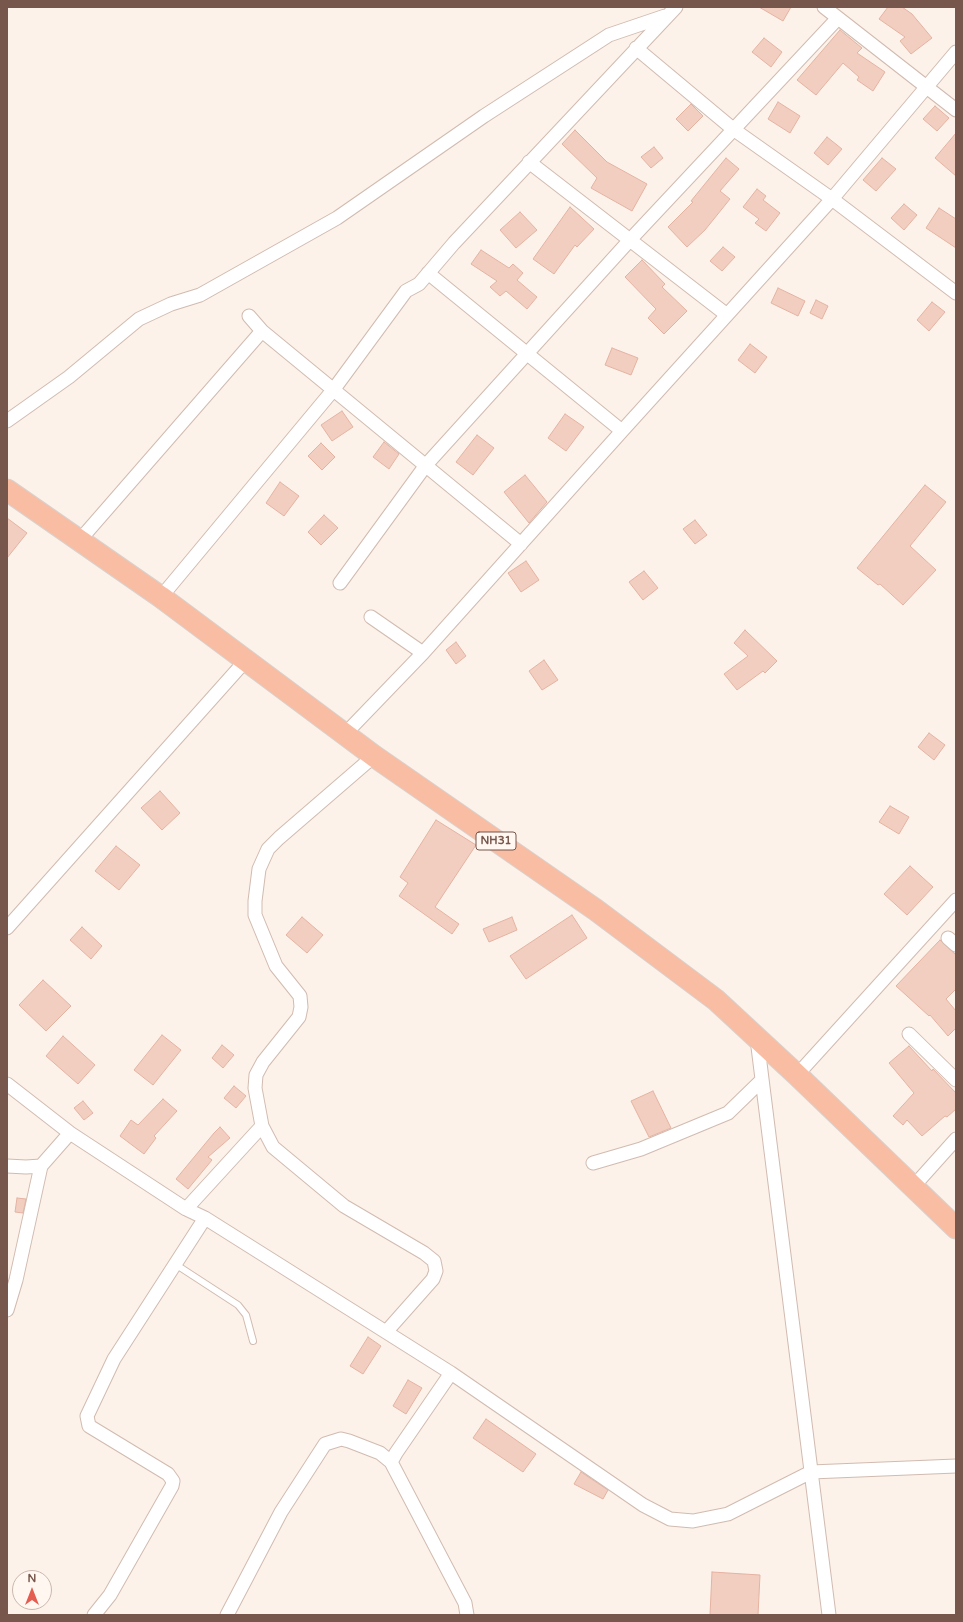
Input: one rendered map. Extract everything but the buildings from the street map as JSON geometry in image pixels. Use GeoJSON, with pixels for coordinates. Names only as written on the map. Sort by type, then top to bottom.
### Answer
{"type":"FeatureCollection","features":[{"type":"Feature","properties":{"kind":"highway","name":"NH31"},"geometry":{"type":"LineString","coordinates":[[7,490],[161,597],[247,659],[374,756],[596,910],[716,1000],[756,1039],[797,1075],[956,1228]]}},
{"type":"Feature","properties":{"kind":"street"},"geometry":{"type":"LineString","coordinates":[[824,7],[956,110]]}},
{"type":"Feature","properties":{"kind":"street"},"geometry":{"type":"LineString","coordinates":[[161,597],[334,389],[406,291],[418,284],[529,162],[671,11]]}},
{"type":"Feature","properties":{"kind":"street"},"geometry":{"type":"LineString","coordinates":[[7,421],[69,377],[139,319],[171,304],[200,295],[337,218],[484,116],[609,35],[671,11]]}},
{"type":"Feature","properties":{"kind":"street"},"geometry":{"type":"LineString","coordinates":[[340,583],[426,465],[527,352],[733,129],[838,18]]}},
{"type":"Feature","properties":{"kind":"street"},"geometry":{"type":"LineString","coordinates":[[636,48],[733,129],[832,199],[956,293]]}},
{"type":"Feature","properties":{"kind":"street"},"geometry":{"type":"LineString","coordinates":[[345,734],[423,653],[832,199],[956,52]]}},
{"type":"Feature","properties":{"kind":"street"},"geometry":{"type":"LineString","coordinates":[[529,162],[727,315]]}},
{"type":"Feature","properties":{"kind":"street"},"geometry":{"type":"LineString","coordinates":[[428,272],[622,431]]}},
{"type":"Feature","properties":{"kind":"street"},"geometry":{"type":"LineString","coordinates":[[249,316],[262,331],[521,544]]}},
{"type":"Feature","properties":{"kind":"street"},"geometry":{"type":"LineString","coordinates":[[79,541],[262,331]]}},
{"type":"Feature","properties":{"kind":"street"},"geometry":{"type":"LineString","coordinates":[[371,617],[423,653]]}},
{"type":"Feature","properties":{"kind":"street"},"geometry":{"type":"LineString","coordinates":[[7,928],[247,659]]}},
{"type":"Feature","properties":{"kind":"street"},"geometry":{"type":"LineString","coordinates":[[374,756],[279,838],[268,849],[259,869],[254,901],[255,915],[276,966],[300,996],[301,1007],[299,1017],[263,1062],[256,1075],[255,1088],[262,1126],[273,1147],[344,1206],[424,1253],[434,1261],[436,1271],[433,1279],[386,1332]]}},
{"type":"Feature","properties":{"kind":"street"},"geometry":{"type":"LineString","coordinates":[[797,1075],[956,900]]}},
{"type":"Feature","properties":{"kind":"street"},"geometry":{"type":"LineString","coordinates":[[909,1034],[956,1080]]}},
{"type":"Feature","properties":{"kind":"street"},"geometry":{"type":"LineString","coordinates":[[756,1039],[829,1615]]}},
{"type":"Feature","properties":{"kind":"street"},"geometry":{"type":"LineString","coordinates":[[593,1163],[641,1149],[728,1113],[762,1080]]}},
{"type":"Feature","properties":{"kind":"street"},"geometry":{"type":"LineString","coordinates":[[7,1084],[70,1132],[186,1209],[205,1218],[451,1373],[642,1505],[670,1519],[693,1521],[728,1514],[810,1472],[956,1466]]}},
{"type":"Feature","properties":{"kind":"street"},"geometry":{"type":"LineString","coordinates":[[186,1209],[262,1126]]}},
{"type":"Feature","properties":{"kind":"street"},"geometry":{"type":"LineString","coordinates":[[7,1310],[16,1280],[41,1166],[70,1132]]}},
{"type":"Feature","properties":{"kind":"street"},"geometry":{"type":"LineString","coordinates":[[913,1187],[956,1140]]}},
{"type":"Feature","properties":{"kind":"street"},"geometry":{"type":"LineString","coordinates":[[7,1166],[26,1168],[41,1166]]}},
{"type":"Feature","properties":{"kind":"street"},"geometry":{"type":"LineString","coordinates":[[94,1615],[110,1595],[172,1486],[173,1480],[168,1474],[89,1426],[87,1416],[114,1359],[205,1218]]}},
{"type":"Feature","properties":{"kind":"street"},"geometry":{"type":"LineString","coordinates":[[391,1462],[451,1373]]}},
{"type":"Feature","properties":{"kind":"street"},"geometry":{"type":"LineString","coordinates":[[227,1615],[281,1512],[325,1444],[341,1439],[380,1453],[391,1462],[465,1603],[467,1615]]}},
{"type":"Feature","properties":{"kind":"lane"},"geometry":{"type":"LineString","coordinates":[[175,1264],[238,1305],[246,1315],[253,1341]]}}]}
